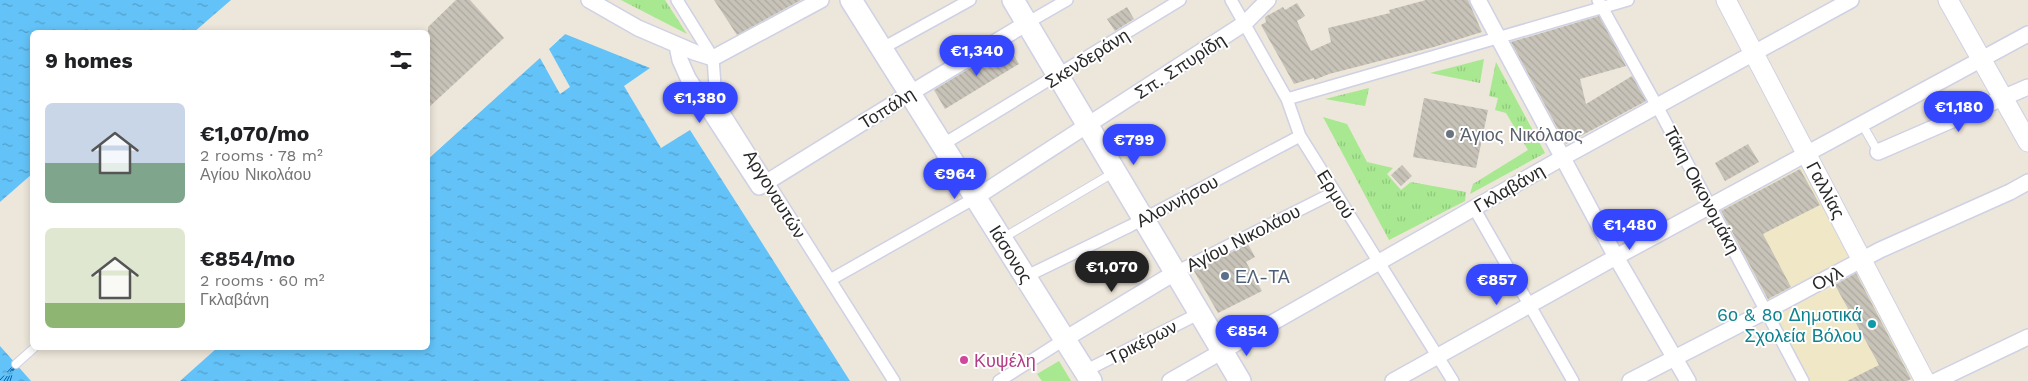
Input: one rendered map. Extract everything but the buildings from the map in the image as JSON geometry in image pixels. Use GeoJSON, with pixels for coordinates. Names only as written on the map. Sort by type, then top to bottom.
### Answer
{"type":"FeatureCollection","features":[{"type":"Feature","properties":{"kind":"main road","name":"Ιάσονος"},"geometry":{"type":"LineString","coordinates":[[851,0],[1088,376]]}},
{"type":"Feature","properties":{"kind":"main road"},"geometry":{"type":"LineString","coordinates":[[1014,0],[1240,381]]}},
{"type":"Feature","properties":{"kind":"street"},"geometry":{"type":"LineString","coordinates":[[589,0],[608,6],[638,28],[677,46],[713,58],[821,0]]}},
{"type":"Feature","properties":{"kind":"street","name":"Αργοναυτών"},"geometry":{"type":"LineString","coordinates":[[677,0],[713,58],[716,100],[764,184]]}},
{"type":"Feature","properties":{"kind":"street"},"geometry":{"type":"LineString","coordinates":[[881,49],[970,0]]}},
{"type":"Feature","properties":{"kind":"street","name":"Τοπάλη"},"geometry":{"type":"LineString","coordinates":[[764,184],[909,94],[1067,0]]}},
{"type":"Feature","properties":{"kind":"street","name":"Σκενδεράνη"},"geometry":{"type":"LineString","coordinates":[[942,145],[1180,0]]}},
{"type":"Feature","properties":{"kind":"street","name":"Ερμού"},"geometry":{"type":"LineString","coordinates":[[1231,0],[1287,99],[1300,136],[1453,381]]}},
{"type":"Feature","properties":{"kind":"street","name":"Σπ. Σπυρίδη"},"geometry":{"type":"LineString","coordinates":[[830,280],[975,198],[1088,126],[1245,23],[1268,0]]}},
{"type":"Feature","properties":{"kind":"street"},"geometry":{"type":"LineString","coordinates":[[1478,0],[1616,257],[1688,381]]}},
{"type":"Feature","properties":{"kind":"street"},"geometry":{"type":"LineString","coordinates":[[1287,99],[1497,38],[1600,4],[1628,0]]}},
{"type":"Feature","properties":{"kind":"street","name":"Γαλλίας"},"geometry":{"type":"LineString","coordinates":[[1726,0],[1925,381]]}},
{"type":"Feature","properties":{"kind":"street","name":"Γκλαβάνη"},"geometry":{"type":"LineString","coordinates":[[1170,381],[1562,158],[1850,0]]}},
{"type":"Feature","properties":{"kind":"street"},"geometry":{"type":"LineString","coordinates":[[1948,0],[2028,142]]}},
{"type":"Feature","properties":{"kind":"street","name":"Τάκη Οικονομάκη"},"geometry":{"type":"LineString","coordinates":[[1600,4],[1657,106],[1803,381]]}},
{"type":"Feature","properties":{"kind":"street"},"geometry":{"type":"LineString","coordinates":[[1393,381],[1616,257],[2028,34]]}},
{"type":"Feature","properties":{"kind":"street","name":"Αργοναυτών"},"geometry":{"type":"LineString","coordinates":[[677,46],[680,60],[688,78],[830,280],[894,381]]}},
{"type":"Feature","properties":{"kind":"street"},"geometry":{"type":"LineString","coordinates":[[1878,152],[2028,87]]}},
{"type":"Feature","properties":{"kind":"street","name":"Αλοννήσου"},"geometry":{"type":"LineString","coordinates":[[1025,277],[1144,219],[1300,136]]}},
{"type":"Feature","properties":{"kind":"street","name":"Ογλ"},"geometry":{"type":"LineString","coordinates":[[1630,381],[1647,377],[1673,358],[1863,260],[2028,182]]}},
{"type":"Feature","properties":{"kind":"street","name":"Αγίου Νικολάου"},"geometry":{"type":"LineString","coordinates":[[999,381],[1176,272],[1335,192]]}},
{"type":"Feature","properties":{"kind":"street"},"geometry":{"type":"LineString","coordinates":[[1474,208],[1573,381]]}},
{"type":"Feature","properties":{"kind":"street","name":"Τρικέρων"},"geometry":{"type":"LineString","coordinates":[[1088,376],[1200,313]]}},
{"type":"Feature","properties":{"kind":"street"},"geometry":{"type":"LineString","coordinates":[[1936,381],[2028,337]]}},
{"type":"Feature","properties":{"kind":"lane"},"geometry":{"type":"LineString","coordinates":[[1862,124],[1878,152]]}},
{"type":"Feature","properties":{"kind":"lane"},"geometry":{"type":"LineString","coordinates":[[1001,239],[1116,171]]}},
{"type":"Feature","properties":{"kind":"lane"},"geometry":{"type":"LineString","coordinates":[[16,364],[32,350]]}},
{"type":"Feature","properties":{"kind":"shaded area"},"geometry":{"type":"Polygon","coordinates":[[[1801,166],[1852,256],[1768,301],[1720,209],[1801,166]]]}},
{"type":"Feature","properties":{"kind":"shaded area"},"geometry":{"type":"Polygon","coordinates":[[[1861,270],[1915,376],[1907,381],[1809,381],[1775,315],[1861,270]]]}},
{"type":"Feature","properties":{"kind":"green space"},"geometry":{"type":"Polygon","coordinates":[[[621,0],[665,0],[687,34],[621,0]]]}},
{"type":"Feature","properties":{"kind":"green space"},"geometry":{"type":"Polygon","coordinates":[[[1484,59],[1480,83],[1430,73],[1484,59]]]}},
{"type":"Feature","properties":{"kind":"green space"},"geometry":{"type":"Polygon","coordinates":[[[1496,62],[1545,153],[1470,194],[1473,184],[1528,150],[1506,113],[1495,110],[1498,98],[1489,96],[1496,62]]]}},
{"type":"Feature","properties":{"kind":"green space"},"geometry":{"type":"Polygon","coordinates":[[[1369,88],[1365,106],[1325,99],[1369,88]]]}},
{"type":"Feature","properties":{"kind":"green space"},"geometry":{"type":"Polygon","coordinates":[[[1323,117],[1347,124],[1367,162],[1393,168],[1387,174],[1401,190],[1411,182],[1466,192],[1465,201],[1389,240],[1323,117]]]}},
{"type":"Feature","properties":{"kind":"green space"},"geometry":{"type":"Polygon","coordinates":[[[1059,361],[1071,381],[1042,381],[1037,374],[1059,361]]]}},
{"type":"Feature","properties":{"kind":"water"},"geometry":{"type":"Polygon","coordinates":[[[0,0],[231,0],[196,30],[30,30],[30,176],[0,202],[0,0]]]}},
{"type":"Feature","properties":{"kind":"water"},"geometry":{"type":"Polygon","coordinates":[[[565,34],[650,68],[624,86],[661,148],[690,130],[850,381],[180,381],[215,350],[430,350],[430,157],[565,34]]]}},
{"type":"Feature","properties":{"kind":"water"},"geometry":{"type":"Polygon","coordinates":[[[0,346],[31,381],[0,381],[0,346]]]}},
{"type":"Feature","properties":{"kind":"pier"},"geometry":{"type":"Polygon","coordinates":[[[564,31],[565,34],[549,49],[570,87],[560,94],[540,58],[430,157],[430,153],[564,31]]]}},
{"type":"Feature","properties":{"kind":"ferry route"},"geometry":{"type":"LineString","coordinates":[[0,380],[13,366]]}},
{"type":"Feature","properties":{"kind":"ferry route"},"geometry":{"type":"LineString","coordinates":[[7,381],[14,367]]}},
{"type":"Feature","properties":{"kind":"ferry route"},"geometry":{"type":"LineString","coordinates":[[4,381],[12,369]]}},
{"type":"Feature","properties":{"kind":"ferry route"},"geometry":{"type":"LineString","coordinates":[[10,381],[14,369]]}},
{"type":"Feature","properties":{"kind":"place","name":"Άγιος Νικόλαος"},"geometry":{"type":"Point","coordinates":[1450,134]}},
{"type":"Feature","properties":{"kind":"place","name":"ΕΛ-ΤΑ"},"geometry":{"type":"Point","coordinates":[1225,276]}},
{"type":"Feature","properties":{"kind":"place","name":"6ο & 8ο Δημοτικά Σχολεία Βόλου"},"geometry":{"type":"Point","coordinates":[1872,324]}},
{"type":"Feature","properties":{"kind":"place","name":"Κυψέλη"},"geometry":{"type":"Point","coordinates":[964,360]}}]}
